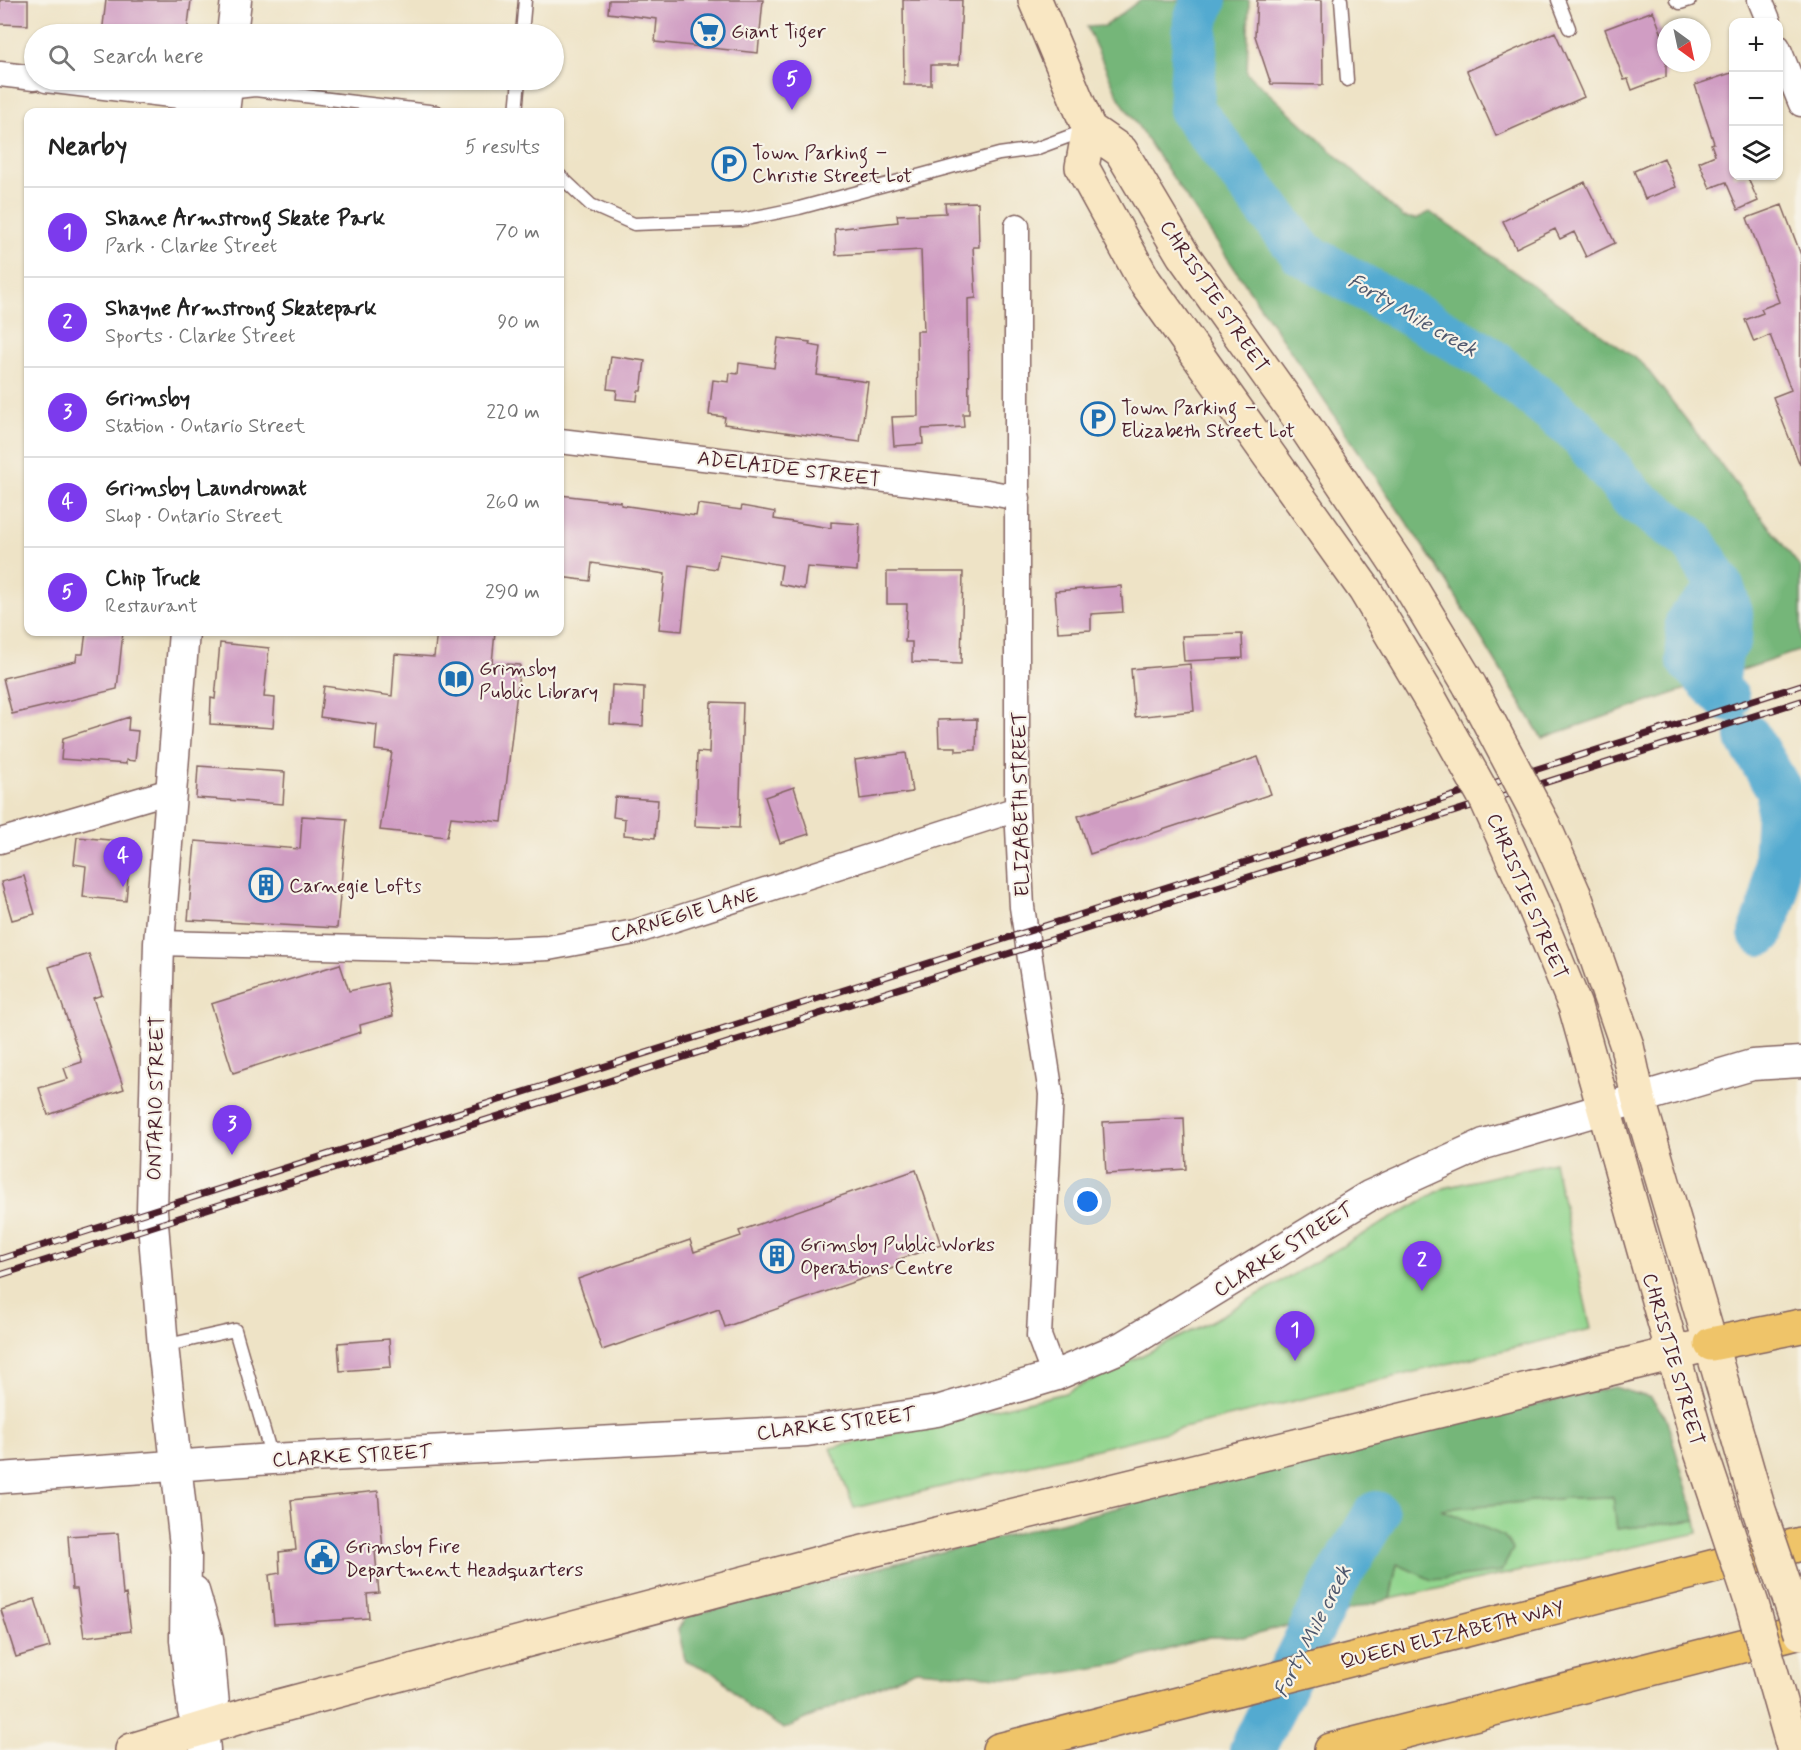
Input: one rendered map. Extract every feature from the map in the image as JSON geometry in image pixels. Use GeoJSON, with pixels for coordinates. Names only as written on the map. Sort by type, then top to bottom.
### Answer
{"type":"FeatureCollection","features":[{"type":"Feature","properties":{"kind":"highway"},"geometry":{"type":"LineString","coordinates":[[1711,1344],[1801,1326]]}},
{"type":"Feature","properties":{"kind":"highway","name":"QUEEN ELIZABETH WAY"},"geometry":{"type":"LineString","coordinates":[[999,1750],[1801,1544]]}},
{"type":"Feature","properties":{"kind":"highway"},"geometry":{"type":"LineString","coordinates":[[1331,1750],[1801,1632]]}},
{"type":"Feature","properties":{"kind":"main road"},"geometry":{"type":"LineString","coordinates":[[1035,0],[1089,129]]}},
{"type":"Feature","properties":{"kind":"main road","name":"CHRISTIE STREET"},"geometry":{"type":"LineString","coordinates":[[1793,1749],[1752,1604],[1700,1449],[1671,1352],[1575,1006],[1536,911],[1487,801],[1365,590],[1144,280],[1082,167],[1089,129],[1121,151],[1183,255],[1306,428],[1396,563],[1470,686],[1545,828],[1575,896],[1627,1046],[1638,1096],[1738,1437],[1801,1632]]}},
{"type":"Feature","properties":{"kind":"main road"},"geometry":{"type":"LineString","coordinates":[[132,1750],[204,1739],[823,1562],[1711,1344]]}},
{"type":"Feature","properties":{"kind":"street"},"geometry":{"type":"LineString","coordinates":[[233,24],[236,0]]}},
{"type":"Feature","properties":{"kind":"street"},"geometry":{"type":"LineString","coordinates":[[1760,0],[1767,18]]}},
{"type":"Feature","properties":{"kind":"street"},"geometry":{"type":"LineString","coordinates":[[1783,57],[1801,104]]}},
{"type":"Feature","properties":{"kind":"street"},"geometry":{"type":"LineString","coordinates":[[0,74],[24,77]]}},
{"type":"Feature","properties":{"kind":"street"},"geometry":{"type":"LineString","coordinates":[[129,90],[204,99],[226,95]]}},
{"type":"Feature","properties":{"kind":"street","name":"ELIZABETH STREET"},"geometry":{"type":"LineString","coordinates":[[1017,226],[1017,809],[1022,908],[1051,1094],[1039,1336],[1054,1376]]}},
{"type":"Feature","properties":{"kind":"street","name":"ADELAIDE STREET"},"geometry":{"type":"LineString","coordinates":[[564,441],[975,490],[1018,498]]}},
{"type":"Feature","properties":{"kind":"street","name":"ONTARIO STREET"},"geometry":{"type":"LineString","coordinates":[[184,636],[159,943],[152,1210],[163,1346],[186,1564],[186,1652],[193,1712],[204,1739]]}},
{"type":"Feature","properties":{"kind":"street"},"geometry":{"type":"LineString","coordinates":[[0,841],[171,791]]}},
{"type":"Feature","properties":{"kind":"street","name":"CARNEGIE LANE"},"geometry":{"type":"LineString","coordinates":[[159,943],[488,951],[548,948],[656,926],[1017,809]]}},
{"type":"Feature","properties":{"kind":"street","name":"CLARKE STREET"},"geometry":{"type":"LineString","coordinates":[[0,1478],[272,1459],[807,1431],[937,1411],[1054,1376],[1122,1347],[1369,1196],[1484,1144],[1573,1120],[1638,1096],[1752,1065],[1801,1062]]}},
{"type":"Feature","properties":{"kind":"lane"},"geometry":{"type":"LineString","coordinates":[[523,24],[525,0]]}},
{"type":"Feature","properties":{"kind":"lane"},"geometry":{"type":"LineString","coordinates":[[1341,0],[1347,80]]}},
{"type":"Feature","properties":{"kind":"lane"},"geometry":{"type":"LineString","coordinates":[[1558,0],[1569,27]]}},
{"type":"Feature","properties":{"kind":"lane"},"geometry":{"type":"LineString","coordinates":[[1676,0],[1680,3],[1690,0]]}},
{"type":"Feature","properties":{"kind":"lane"},"geometry":{"type":"LineString","coordinates":[[226,95],[255,90],[404,108]]}},
{"type":"Feature","properties":{"kind":"lane"},"geometry":{"type":"LineString","coordinates":[[516,108],[518,90]]}},
{"type":"Feature","properties":{"kind":"lane"},"geometry":{"type":"LineString","coordinates":[[564,180],[591,205],[634,224],[741,220],[799,208],[999,154],[1035,148],[1089,129]]}},
{"type":"Feature","properties":{"kind":"lane"},"geometry":{"type":"LineString","coordinates":[[163,1346],[235,1330],[272,1459]]}},
{"type":"Feature","properties":{"kind":"green space"},"geometry":{"type":"Polygon","coordinates":[[[1140,0],[1249,0],[1247,73],[1403,217],[1416,219],[1430,212],[1643,364],[1801,568],[1801,650],[1542,738],[1447,582],[1119,98],[1087,27],[1105,26],[1140,0]]]}},
{"type":"Feature","properties":{"kind":"green space"},"geometry":{"type":"Polygon","coordinates":[[[1554,1162],[1591,1329],[854,1508],[831,1448],[1065,1393],[1212,1321],[1444,1188],[1554,1162]]]}},
{"type":"Feature","properties":{"kind":"green space"},"geometry":{"type":"Polygon","coordinates":[[[1614,1387],[1651,1398],[1666,1417],[1696,1520],[1617,1529],[1613,1497],[1568,1498],[1441,1509],[1504,1536],[1513,1549],[1501,1572],[1432,1580],[1397,1564],[1390,1599],[1246,1637],[1209,1637],[1119,1664],[1023,1679],[916,1670],[784,1729],[749,1708],[717,1674],[685,1660],[678,1629],[687,1616],[1394,1438],[1614,1387]]]}},
{"type":"Feature","properties":{"kind":"green space"},"geometry":{"type":"Polygon","coordinates":[[[1614,1497],[1617,1529],[1696,1520],[1698,1533],[1390,1599],[1397,1564],[1432,1580],[1439,1509],[1568,1498],[1614,1497]]]}},
{"type":"Feature","properties":{"kind":"building"},"geometry":{"type":"Polygon","coordinates":[[[0,0],[28,0],[28,24],[0,24],[0,0]]]}},
{"type":"Feature","properties":{"kind":"building"},"geometry":{"type":"Polygon","coordinates":[[[106,0],[191,0],[188,24],[103,24],[106,0]]]}},
{"type":"Feature","properties":{"kind":"building","name":"Giant Tiger"},"geometry":{"type":"Polygon","coordinates":[[[609,0],[763,0],[758,53],[655,42],[657,19],[608,13],[609,0]]]}},
{"type":"Feature","properties":{"kind":"building"},"geometry":{"type":"Polygon","coordinates":[[[903,0],[962,0],[959,65],[931,65],[931,85],[904,85],[903,0]]]}},
{"type":"Feature","properties":{"kind":"building"},"geometry":{"type":"Polygon","coordinates":[[[1257,0],[1322,0],[1323,85],[1271,84],[1255,36],[1257,0]]]}},
{"type":"Feature","properties":{"kind":"building"},"geometry":{"type":"Polygon","coordinates":[[[1653,11],[1657,21],[1657,72],[1666,72],[1666,77],[1632,90],[1628,79],[1624,80],[1605,29],[1653,11]]]}},
{"type":"Feature","properties":{"kind":"building"},"geometry":{"type":"Polygon","coordinates":[[[1555,32],[1584,97],[1496,136],[1467,71],[1555,32]]]}},
{"type":"Feature","properties":{"kind":"building"},"geometry":{"type":"Polygon","coordinates":[[[1729,74],[1729,180],[1749,180],[1758,201],[1738,210],[1726,182],[1710,188],[1699,162],[1715,155],[1711,144],[1714,143],[1695,85],[1729,74]]]}},
{"type":"Feature","properties":{"kind":"building"},"geometry":{"type":"Polygon","coordinates":[[[1664,158],[1676,187],[1645,199],[1634,171],[1664,158]]]}},
{"type":"Feature","properties":{"kind":"building"},"geometry":{"type":"Polygon","coordinates":[[[1585,182],[1615,243],[1586,257],[1574,232],[1560,239],[1555,229],[1516,248],[1503,221],[1585,182]]]}},
{"type":"Feature","properties":{"kind":"building"},"geometry":{"type":"Polygon","coordinates":[[[978,202],[979,247],[973,247],[976,298],[968,299],[969,414],[963,414],[964,427],[922,429],[923,444],[894,446],[892,417],[918,416],[917,331],[924,331],[921,250],[836,255],[835,229],[898,222],[897,215],[946,213],[945,203],[978,202]]]}},
{"type":"Feature","properties":{"kind":"building"},"geometry":{"type":"Polygon","coordinates":[[[1782,205],[1801,255],[1800,465],[1773,397],[1791,390],[1770,335],[1754,342],[1745,320],[1763,313],[1761,309],[1779,302],[1747,218],[1782,205]]]}},
{"type":"Feature","properties":{"kind":"building"},"geometry":{"type":"Polygon","coordinates":[[[778,338],[810,342],[809,345],[821,347],[817,375],[868,382],[860,442],[724,424],[725,417],[709,415],[713,380],[729,382],[730,373],[738,374],[739,363],[774,368],[778,338]]]}},
{"type":"Feature","properties":{"kind":"building"},"geometry":{"type":"Polygon","coordinates":[[[611,356],[645,361],[641,391],[638,391],[637,401],[616,399],[617,390],[607,389],[611,356]]]}},
{"type":"Feature","properties":{"kind":"building"},"geometry":{"type":"Polygon","coordinates":[[[564,495],[621,502],[621,505],[696,516],[698,504],[741,510],[742,506],[775,512],[774,519],[831,528],[831,522],[860,524],[857,571],[807,567],[804,589],[779,584],[782,565],[719,554],[716,569],[689,565],[682,631],[659,629],[665,574],[592,563],[590,581],[564,578],[564,495]]]}},
{"type":"Feature","properties":{"kind":"building"},"geometry":{"type":"Polygon","coordinates":[[[887,572],[963,572],[961,664],[912,662],[912,642],[905,642],[907,604],[887,604],[887,572]]]}},
{"type":"Feature","properties":{"kind":"building"},"geometry":{"type":"Polygon","coordinates":[[[1121,586],[1123,612],[1091,614],[1091,630],[1058,632],[1055,591],[1121,586]]]}},
{"type":"Feature","properties":{"kind":"building"},"geometry":{"type":"Polygon","coordinates":[[[1242,634],[1243,658],[1184,661],[1182,636],[1242,634]]]}},
{"type":"Feature","properties":{"kind":"building"},"geometry":{"type":"Polygon","coordinates":[[[85,636],[123,636],[117,689],[12,714],[3,678],[76,661],[77,654],[83,654],[85,636]]]}},
{"type":"Feature","properties":{"kind":"building"},"geometry":{"type":"Polygon","coordinates":[[[437,636],[495,636],[492,663],[520,665],[502,822],[451,817],[447,837],[380,830],[392,752],[375,750],[377,725],[320,717],[324,686],[392,696],[395,654],[434,657],[437,636]]]}},
{"type":"Feature","properties":{"kind":"building"},"geometry":{"type":"Polygon","coordinates":[[[220,643],[269,648],[264,697],[275,698],[273,728],[210,724],[211,698],[215,699],[220,643]]]}},
{"type":"Feature","properties":{"kind":"building"},"geometry":{"type":"Polygon","coordinates":[[[1190,664],[1194,711],[1135,717],[1131,669],[1190,664]]]}},
{"type":"Feature","properties":{"kind":"building"},"geometry":{"type":"Polygon","coordinates":[[[612,685],[644,687],[643,726],[610,724],[612,685]]]}},
{"type":"Feature","properties":{"kind":"building"},"geometry":{"type":"Polygon","coordinates":[[[711,702],[743,703],[739,828],[695,826],[697,752],[709,753],[711,702]]]}},
{"type":"Feature","properties":{"kind":"building"},"geometry":{"type":"Polygon","coordinates":[[[129,717],[128,730],[138,731],[135,761],[126,760],[126,764],[61,759],[63,738],[129,717]]]}},
{"type":"Feature","properties":{"kind":"building"},"geometry":{"type":"Polygon","coordinates":[[[977,719],[976,750],[956,751],[956,747],[939,747],[938,720],[977,719]]]}},
{"type":"Feature","properties":{"kind":"building"},"geometry":{"type":"Polygon","coordinates":[[[906,753],[912,792],[860,799],[855,760],[906,753]]]}},
{"type":"Feature","properties":{"kind":"building"},"geometry":{"type":"Polygon","coordinates":[[[1258,757],[1271,794],[1090,854],[1078,816],[1258,757]]]}},
{"type":"Feature","properties":{"kind":"building"},"geometry":{"type":"Polygon","coordinates":[[[198,766],[285,772],[283,804],[196,798],[198,766]]]}},
{"type":"Feature","properties":{"kind":"building"},"geometry":{"type":"Polygon","coordinates":[[[794,787],[809,834],[780,843],[765,797],[794,787]]]}},
{"type":"Feature","properties":{"kind":"building"},"geometry":{"type":"Polygon","coordinates":[[[615,797],[658,800],[655,838],[624,835],[625,819],[613,817],[615,797]]]}},
{"type":"Feature","properties":{"kind":"building","name":"Carnegie Lofts"},"geometry":{"type":"Polygon","coordinates":[[[302,816],[347,819],[337,928],[188,920],[195,841],[300,849],[302,816]]]}},
{"type":"Feature","properties":{"kind":"building"},"geometry":{"type":"Polygon","coordinates":[[[77,837],[131,842],[126,901],[83,897],[86,866],[74,864],[77,837]]]}},
{"type":"Feature","properties":{"kind":"building"},"geometry":{"type":"Polygon","coordinates":[[[24,876],[35,914],[12,920],[1,882],[24,876]]]}},
{"type":"Feature","properties":{"kind":"building"},"geometry":{"type":"Polygon","coordinates":[[[89,954],[102,995],[93,998],[124,1089],[48,1115],[39,1088],[68,1079],[64,1068],[82,1062],[49,967],[89,954]]]}},
{"type":"Feature","properties":{"kind":"building"},"geometry":{"type":"Polygon","coordinates":[[[340,964],[349,991],[387,983],[393,1016],[360,1025],[361,1032],[233,1073],[211,1004],[340,964]]]}},
{"type":"Feature","properties":{"kind":"building"},"geometry":{"type":"Polygon","coordinates":[[[1184,1118],[1186,1169],[1106,1174],[1103,1122],[1184,1118]]]}},
{"type":"Feature","properties":{"kind":"building","name":"Grimsby Public Works Operations Centre"},"geometry":{"type":"Polygon","coordinates":[[[916,1170],[941,1245],[897,1260],[899,1266],[725,1327],[719,1309],[602,1350],[578,1279],[690,1240],[694,1252],[741,1236],[739,1231],[916,1170]]]}},
{"type":"Feature","properties":{"kind":"building"},"geometry":{"type":"Polygon","coordinates":[[[389,1339],[391,1367],[340,1371],[338,1343],[389,1339]]]}},
{"type":"Feature","properties":{"kind":"building","name":"Grimsby Fire Department Headquarters"},"geometry":{"type":"Polygon","coordinates":[[[378,1491],[383,1550],[375,1551],[379,1593],[367,1594],[369,1618],[274,1624],[269,1575],[280,1573],[279,1552],[296,1550],[291,1500],[378,1491]]]}},
{"type":"Feature","properties":{"kind":"building"},"geometry":{"type":"Polygon","coordinates":[[[118,1533],[123,1595],[126,1594],[131,1631],[84,1637],[77,1589],[72,1589],[68,1536],[118,1533]]]}},
{"type":"Feature","properties":{"kind":"building"},"geometry":{"type":"Polygon","coordinates":[[[35,1599],[50,1647],[16,1657],[1,1610],[35,1599]]]}},
{"type":"Feature","properties":{"kind":"waterway","name":"Forty Mile creek"},"geometry":{"type":"LineString","coordinates":[[1204,0],[1196,20],[1191,109],[1302,253],[1482,354],[1576,429],[1634,499],[1692,540],[1722,589],[1688,622],[1689,660],[1727,699]]}},
{"type":"Feature","properties":{"kind":"waterway","name":"Forty Mile creek"},"geometry":{"type":"LineString","coordinates":[[1716,688],[1720,652],[1729,638],[1730,613],[1722,589]]}},
{"type":"Feature","properties":{"kind":"waterway","name":"Forty Mile creek"},"geometry":{"type":"LineString","coordinates":[[1748,737],[1780,791],[1774,898],[1761,933]]}},
{"type":"Feature","properties":{"kind":"waterway","name":"Forty Mile creek"},"geometry":{"type":"LineString","coordinates":[[1252,1750],[1333,1586],[1376,1514]]}},
{"type":"Feature","properties":{"kind":"railway"},"geometry":{"type":"LineString","coordinates":[[0,1259],[1801,685]]}},
{"type":"Feature","properties":{"kind":"railway"},"geometry":{"type":"LineString","coordinates":[[0,1275],[1801,701]]}},
{"type":"Feature","properties":{"kind":"place","name":"Giant Tiger"},"geometry":{"type":"Point","coordinates":[708,31]}},
{"type":"Feature","properties":{"kind":"place","name":"Chip Truck"},"geometry":{"type":"Point","coordinates":[792,110]}},
{"type":"Feature","properties":{"kind":"place","name":"Town Parking – Christie Street Lot"},"geometry":{"type":"Point","coordinates":[729,164]}},
{"type":"Feature","properties":{"kind":"place","name":"Town Parking – Elizabeth Street Lot"},"geometry":{"type":"Point","coordinates":[1098,419]}},
{"type":"Feature","properties":{"kind":"place","name":"Grimsby Public Library"},"geometry":{"type":"Point","coordinates":[456,679]}},
{"type":"Feature","properties":{"kind":"place","name":"Carnegie Lofts"},"geometry":{"type":"Point","coordinates":[266,885]}},
{"type":"Feature","properties":{"kind":"place","name":"Grimsby Laundromat"},"geometry":{"type":"Point","coordinates":[123,887]}},
{"type":"Feature","properties":{"kind":"place","name":"Grimsby"},"geometry":{"type":"Point","coordinates":[232,1155]}},
{"type":"Feature","properties":{"kind":"place","name":"Grimsby Public Works Operations Centre"},"geometry":{"type":"Point","coordinates":[777,1256]}},
{"type":"Feature","properties":{"kind":"place","name":"Shayne Armstrong Skatepark"},"geometry":{"type":"Point","coordinates":[1422,1291]}},
{"type":"Feature","properties":{"kind":"place","name":"Shane Armstrong Skate Park"},"geometry":{"type":"Point","coordinates":[1295,1361]}},
{"type":"Feature","properties":{"kind":"place","name":"Grimsby Fire Department Headquarters"},"geometry":{"type":"Point","coordinates":[322,1557]}}]}
